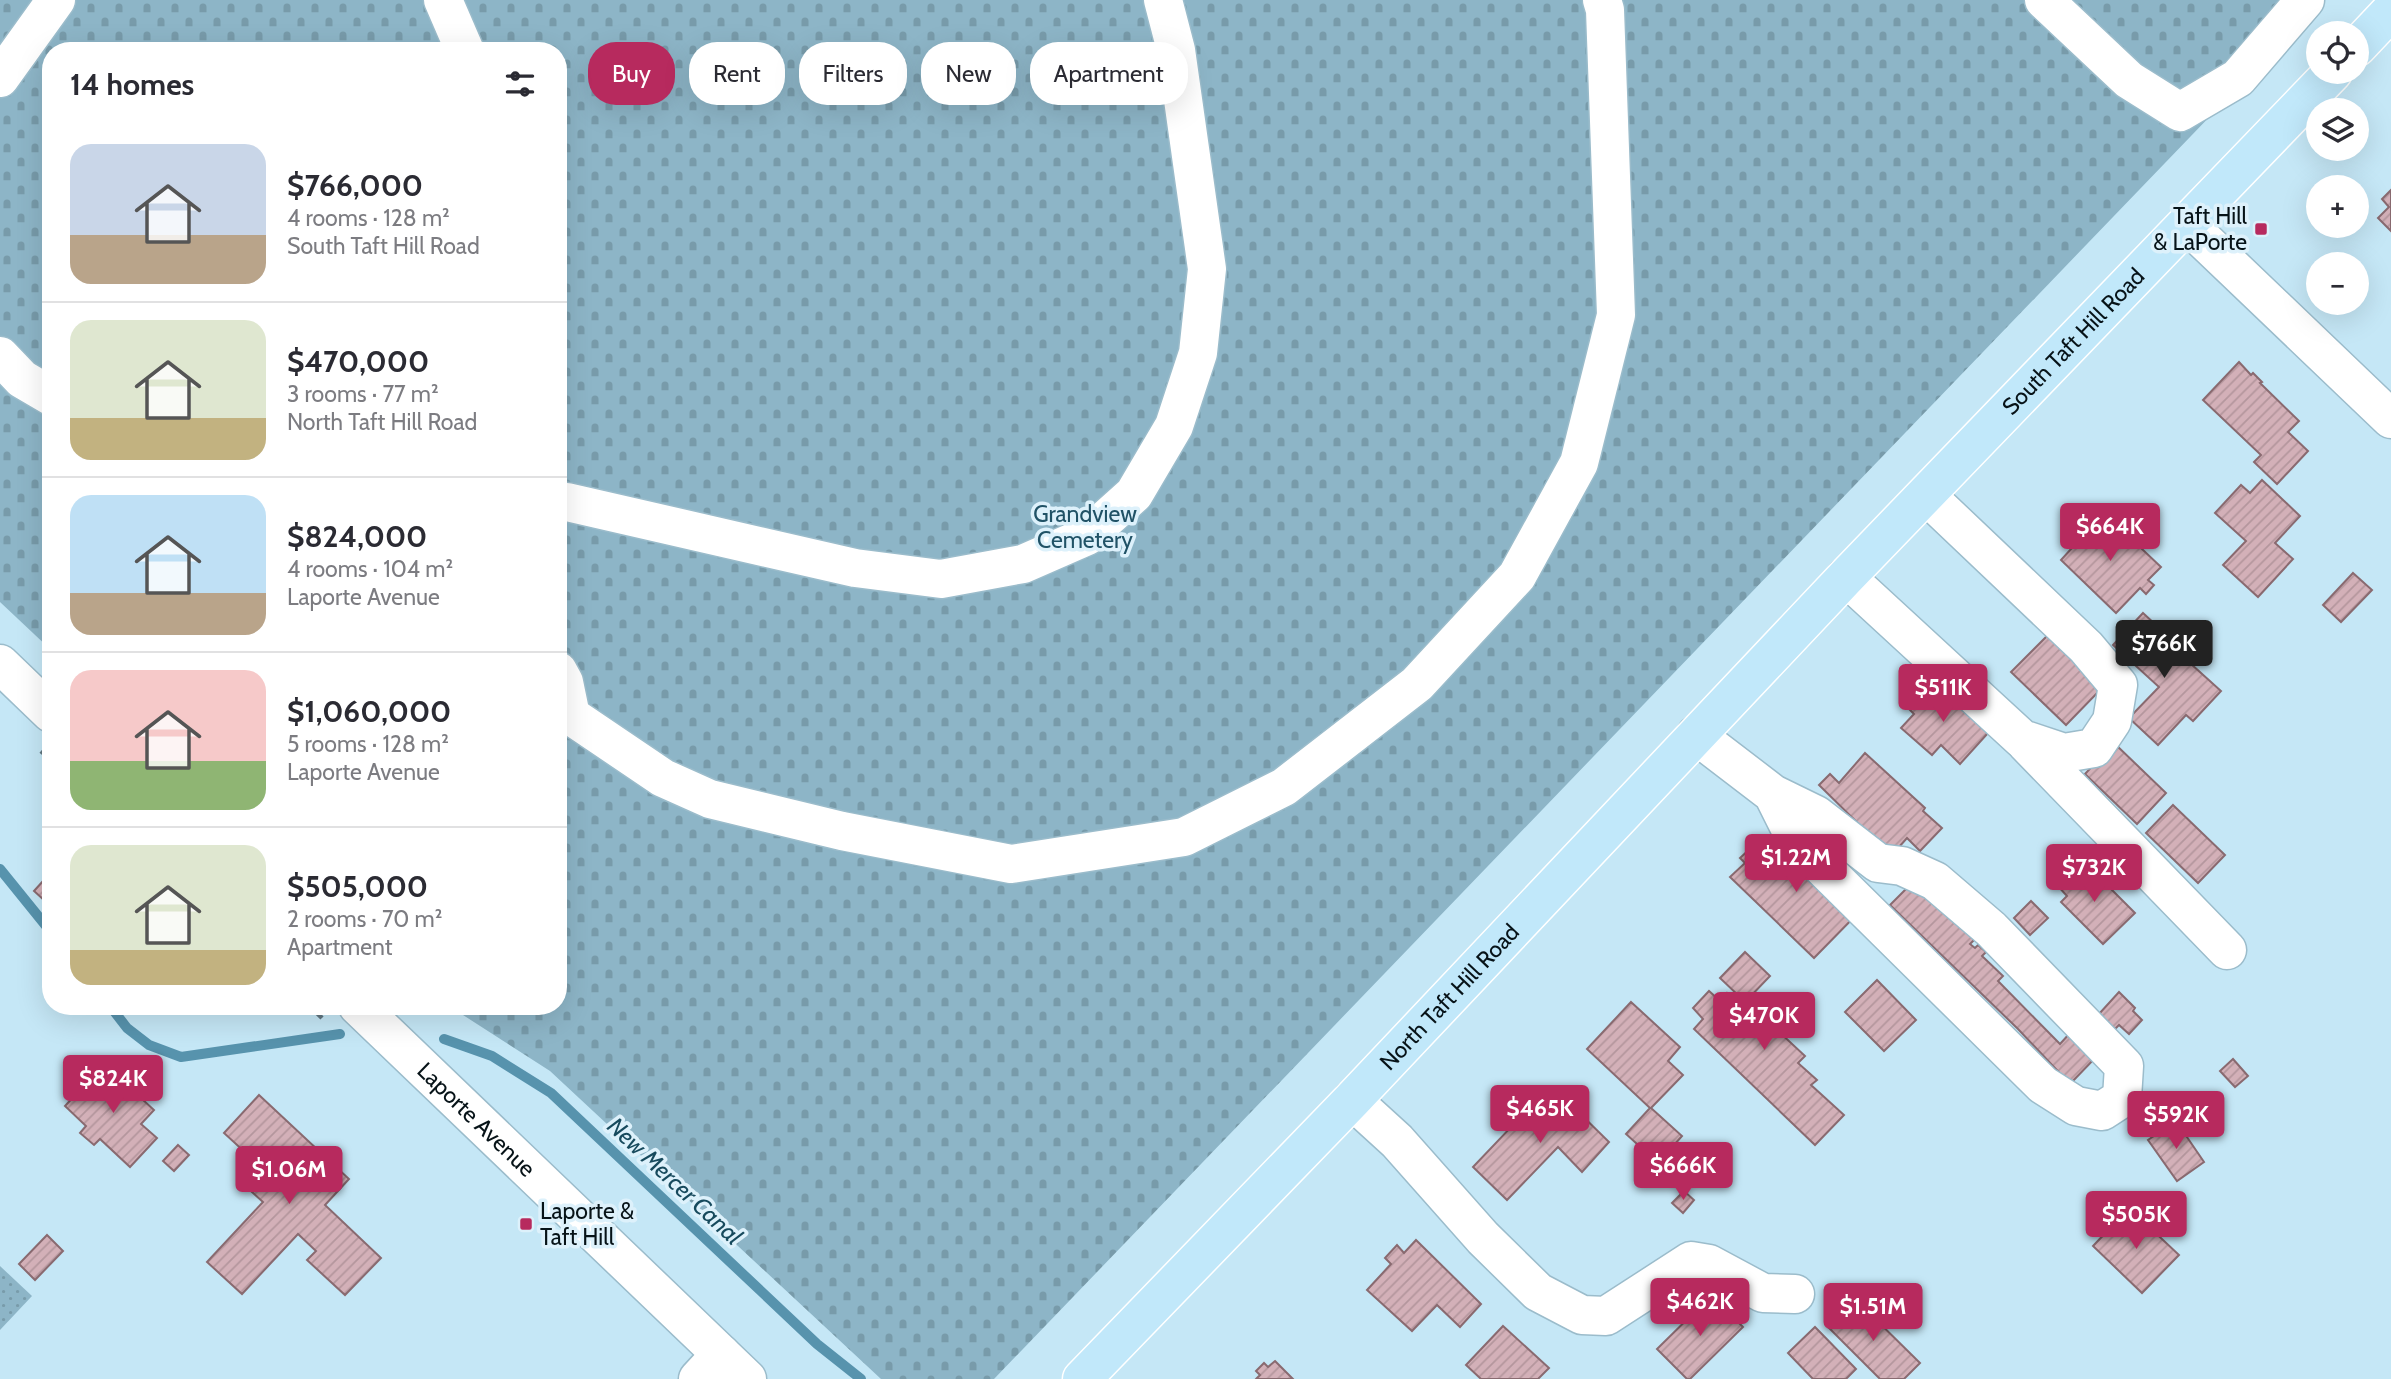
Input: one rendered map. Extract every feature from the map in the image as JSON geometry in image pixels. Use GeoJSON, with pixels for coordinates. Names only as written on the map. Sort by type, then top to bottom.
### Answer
{"type":"FeatureCollection","features":[{"type":"Feature","properties":{"kind":"main road"},"geometry":{"type":"LineString","coordinates":[[2369,34],[2391,11]]}},
{"type":"Feature","properties":{"kind":"main road","name":"South Taft Hill Road"},"geometry":{"type":"LineString","coordinates":[[1814,611],[2322,84]]}},
{"type":"Feature","properties":{"kind":"main road","name":"North Taft Hill Road"},"geometry":{"type":"LineString","coordinates":[[1082,1379],[1352,1100],[1814,611]]}},
{"type":"Feature","properties":{"kind":"street"},"geometry":{"type":"LineString","coordinates":[[0,78],[55,0]]}},
{"type":"Feature","properties":{"kind":"street"},"geometry":{"type":"LineString","coordinates":[[443,0],[461,42]]}},
{"type":"Feature","properties":{"kind":"street"},"geometry":{"type":"LineString","coordinates":[[567,502],[855,568],[941,579],[1023,564],[1087,536],[1134,494],[1174,426],[1198,353],[1207,269],[1176,50],[1163,0]]}},
{"type":"Feature","properties":{"kind":"street"},"geometry":{"type":"LineString","coordinates":[[567,713],[663,778],[710,799],[842,831],[1012,864],[1184,837],[1284,786],[1417,684],[1517,576],[1579,463],[1616,315],[1605,10],[1602,0]]}},
{"type":"Feature","properties":{"kind":"street"},"geometry":{"type":"LineString","coordinates":[[2044,0],[2129,80],[2180,112],[2238,78],[2305,0]]}},
{"type":"Feature","properties":{"kind":"street"},"geometry":{"type":"LineString","coordinates":[[2188,225],[2391,419]]}},
{"type":"Feature","properties":{"kind":"street"},"geometry":{"type":"LineString","coordinates":[[0,356],[22,379],[42,391]]}},
{"type":"Feature","properties":{"kind":"street"},"geometry":{"type":"LineString","coordinates":[[1927,496],[2086,647],[2118,685],[2112,721],[2094,748],[2064,753],[2022,739]]}},
{"type":"Feature","properties":{"kind":"street"},"geometry":{"type":"LineString","coordinates":[[1846,578],[2022,739],[2227,950]]}},
{"type":"Feature","properties":{"kind":"street"},"geometry":{"type":"LineString","coordinates":[[0,664],[42,704]]}},
{"type":"Feature","properties":{"kind":"street"},"geometry":{"type":"LineString","coordinates":[[1696,735],[1773,793],[1816,815],[1878,863],[1902,866],[1935,881],[1991,929],[2124,1066],[2122,1098],[2102,1111],[2076,1107],[2043,1084],[1797,842],[1773,793]]}},
{"type":"Feature","properties":{"kind":"street","name":"Laporte Avenue"},"geometry":{"type":"LineString","coordinates":[[367,1015],[722,1371]]}},
{"type":"Feature","properties":{"kind":"street"},"geometry":{"type":"LineString","coordinates":[[1352,1100],[1397,1141],[1483,1238],[1538,1293],[1582,1315],[1606,1316],[1691,1261],[1709,1265],[1763,1293],[1795,1294]]}},
{"type":"Feature","properties":{"kind":"green space","name":"Grandview Cemetery"},"geometry":{"type":"Polygon","coordinates":[[[0,0],[2322,0],[994,1379],[881,1379],[550,1071],[463,1015],[567,1015],[567,42],[42,42],[42,642],[0,602],[0,0]]]}},
{"type":"Feature","properties":{"kind":"green space"},"geometry":{"type":"Polygon","coordinates":[[[0,1266],[32,1296],[0,1330],[0,1266]]]}},
{"type":"Feature","properties":{"kind":"building"},"geometry":{"type":"Polygon","coordinates":[[[2391,190],[2391,231],[2378,218],[2389,207],[2382,199],[2391,190]]]}},
{"type":"Feature","properties":{"kind":"building"},"geometry":{"type":"Polygon","coordinates":[[[2239,362],[2299,421],[2288,432],[2308,451],[2277,484],[2254,462],[2261,455],[2203,400],[2239,362]]]}},
{"type":"Feature","properties":{"kind":"building"},"geometry":{"type":"Polygon","coordinates":[[[2262,480],[2300,516],[2275,543],[2293,559],[2258,597],[2223,565],[2246,541],[2215,513],[2241,485],[2250,493],[2262,480]]]}},
{"type":"Feature","properties":{"kind":"building"},"geometry":{"type":"Polygon","coordinates":[[[2105,514],[2161,567],[2148,580],[2154,585],[2146,594],[2140,588],[2116,613],[2061,560],[2072,548],[2065,541],[2080,525],[2088,532],[2105,514]]]}},
{"type":"Feature","properties":{"kind":"building"},"geometry":{"type":"Polygon","coordinates":[[[2353,573],[2372,590],[2341,622],[2323,605],[2353,573]]]}},
{"type":"Feature","properties":{"kind":"building"},"geometry":{"type":"Polygon","coordinates":[[[2143,613],[2183,650],[2180,654],[2221,691],[2193,721],[2186,715],[2158,745],[2129,718],[2159,687],[2113,645],[2143,613]]]}},
{"type":"Feature","properties":{"kind":"building"},"geometry":{"type":"Polygon","coordinates":[[[2049,634],[2103,687],[2066,725],[2011,672],[2049,634]]]}},
{"type":"Feature","properties":{"kind":"building"},"geometry":{"type":"Polygon","coordinates":[[[1934,681],[1988,733],[1960,764],[1941,745],[1932,755],[1901,728],[1914,714],[1908,708],[1916,699],[1913,696],[1922,686],[1925,689],[1934,681]]]}},
{"type":"Feature","properties":{"kind":"building"},"geometry":{"type":"Polygon","coordinates":[[[2114,743],[2166,793],[2137,824],[2085,774],[2114,743]]]}},
{"type":"Feature","properties":{"kind":"building"},"geometry":{"type":"Polygon","coordinates":[[[1865,753],[1925,808],[1923,811],[1942,828],[1920,851],[1907,838],[1899,847],[1887,849],[1879,844],[1819,785],[1830,774],[1839,783],[1865,753]]]}},
{"type":"Feature","properties":{"kind":"building"},"geometry":{"type":"Polygon","coordinates":[[[2173,805],[2225,855],[2198,883],[2146,833],[2173,805]]]}},
{"type":"Feature","properties":{"kind":"building"},"geometry":{"type":"Polygon","coordinates":[[[1776,831],[1863,908],[1814,958],[1730,877],[1745,863],[1740,858],[1752,847],[1756,851],[1776,831]]]}},
{"type":"Feature","properties":{"kind":"building"},"geometry":{"type":"Polygon","coordinates":[[[2076,866],[2087,877],[2093,871],[2135,913],[2103,944],[2061,902],[2067,896],[2057,885],[2076,866]]]}},
{"type":"Feature","properties":{"kind":"building"},"geometry":{"type":"Polygon","coordinates":[[[1918,877],[1978,936],[1970,944],[1975,948],[1978,945],[1986,952],[1982,956],[2003,976],[1998,981],[2060,1044],[2071,1032],[2097,1056],[2070,1084],[2018,1029],[1890,905],[1918,877]]]}},
{"type":"Feature","properties":{"kind":"building"},"geometry":{"type":"Polygon","coordinates":[[[42,882],[42,898],[34,891],[42,882]]]}},
{"type":"Feature","properties":{"kind":"building"},"geometry":{"type":"Polygon","coordinates":[[[2031,901],[2048,918],[2030,935],[2014,918],[2031,901]]]}},
{"type":"Feature","properties":{"kind":"building"},"geometry":{"type":"Polygon","coordinates":[[[1745,952],[1770,976],[1746,1001],[1805,1056],[1798,1063],[1817,1080],[1811,1085],[1844,1115],[1815,1145],[1694,1029],[1703,1019],[1693,1008],[1709,991],[1720,1001],[1727,993],[1736,1001],[1740,997],[1720,978],[1745,952]]]}},
{"type":"Feature","properties":{"kind":"building"},"geometry":{"type":"Polygon","coordinates":[[[1877,980],[1916,1020],[1884,1051],[1845,1012],[1877,980]]]}},
{"type":"Feature","properties":{"kind":"building"},"geometry":{"type":"Polygon","coordinates":[[[2119,992],[2135,1008],[2133,1011],[2142,1020],[2129,1034],[2119,1025],[2115,1029],[2099,1014],[2119,992]]]}},
{"type":"Feature","properties":{"kind":"building"},"geometry":{"type":"Polygon","coordinates":[[[1631,1002],[1680,1047],[1668,1061],[1683,1075],[1651,1108],[1682,1136],[1658,1163],[1626,1134],[1650,1108],[1587,1049],[1631,1002]]]}},
{"type":"Feature","properties":{"kind":"building"},"geometry":{"type":"Polygon","coordinates":[[[2233,1059],[2248,1076],[2235,1087],[2220,1071],[2233,1059]]]}},
{"type":"Feature","properties":{"kind":"building"},"geometry":{"type":"Polygon","coordinates":[[[104,1064],[154,1110],[141,1124],[157,1138],[130,1167],[100,1139],[94,1145],[80,1133],[86,1126],[65,1106],[104,1064]]]}},
{"type":"Feature","properties":{"kind":"building"},"geometry":{"type":"Polygon","coordinates":[[[1558,1092],[1609,1142],[1582,1172],[1558,1147],[1507,1200],[1473,1167],[1533,1104],[1541,1112],[1558,1092]]]}},
{"type":"Feature","properties":{"kind":"building"},"geometry":{"type":"Polygon","coordinates":[[[259,1095],[349,1179],[325,1205],[381,1258],[345,1295],[307,1260],[316,1251],[298,1234],[242,1294],[207,1262],[263,1202],[243,1184],[260,1166],[224,1133],[259,1095]]]}},
{"type":"Feature","properties":{"kind":"building"},"geometry":{"type":"Polygon","coordinates":[[[2176,1121],[2204,1162],[2177,1181],[2148,1140],[2176,1121]]]}},
{"type":"Feature","properties":{"kind":"building"},"geometry":{"type":"Polygon","coordinates":[[[178,1145],[189,1155],[174,1171],[163,1161],[178,1145]]]}},
{"type":"Feature","properties":{"kind":"building"},"geometry":{"type":"Polygon","coordinates":[[[1684,1191],[1694,1200],[1683,1213],[1672,1203],[1684,1191]]]}},
{"type":"Feature","properties":{"kind":"building"},"geometry":{"type":"Polygon","coordinates":[[[2129,1208],[2179,1255],[2142,1293],[2093,1246],[2129,1208]]]}},
{"type":"Feature","properties":{"kind":"building"},"geometry":{"type":"Polygon","coordinates":[[[47,1235],[63,1251],[35,1280],[19,1264],[47,1235]]]}},
{"type":"Feature","properties":{"kind":"building"},"geometry":{"type":"Polygon","coordinates":[[[1416,1240],[1481,1304],[1460,1327],[1437,1305],[1412,1331],[1367,1290],[1391,1264],[1385,1258],[1397,1245],[1404,1253],[1416,1240]]]}},
{"type":"Feature","properties":{"kind":"building"},"geometry":{"type":"Polygon","coordinates":[[[1712,1295],[1743,1327],[1687,1379],[1657,1349],[1712,1295]]]}},
{"type":"Feature","properties":{"kind":"building"},"geometry":{"type":"Polygon","coordinates":[[[1854,1298],[1920,1363],[1904,1379],[1880,1379],[1827,1326],[1854,1298]]]}},
{"type":"Feature","properties":{"kind":"building"},"geometry":{"type":"Polygon","coordinates":[[[1503,1326],[1549,1368],[1538,1379],[1481,1379],[1466,1365],[1503,1326]]]}},
{"type":"Feature","properties":{"kind":"building"},"geometry":{"type":"Polygon","coordinates":[[[1815,1327],[1856,1369],[1846,1379],[1813,1379],[1788,1353],[1815,1327]]]}},
{"type":"Feature","properties":{"kind":"building"},"geometry":{"type":"Polygon","coordinates":[[[1275,1361],[1293,1379],[1256,1379],[1260,1375],[1256,1371],[1264,1363],[1268,1367],[1275,1361]]]}},
{"type":"Feature","properties":{"kind":"waterway","name":"New Mercer Canal"},"geometry":{"type":"LineString","coordinates":[[0,869],[42,921]]}},
{"type":"Feature","properties":{"kind":"waterway","name":"New Mercer Canal"},"geometry":{"type":"LineString","coordinates":[[117,1015],[127,1028],[149,1045],[181,1057],[340,1034]]}},
{"type":"Feature","properties":{"kind":"waterway","name":"New Mercer Canal"},"geometry":{"type":"LineString","coordinates":[[444,1039],[492,1056],[551,1093],[817,1344],[861,1379]]}},
{"type":"Feature","properties":{"kind":"place","name":"Taft Hill & LaPorte"},"geometry":{"type":"Point","coordinates":[2261,229]}},
{"type":"Feature","properties":{"kind":"place","name":"Laporte & Taft Hill"},"geometry":{"type":"Point","coordinates":[526,1224]}}]}
